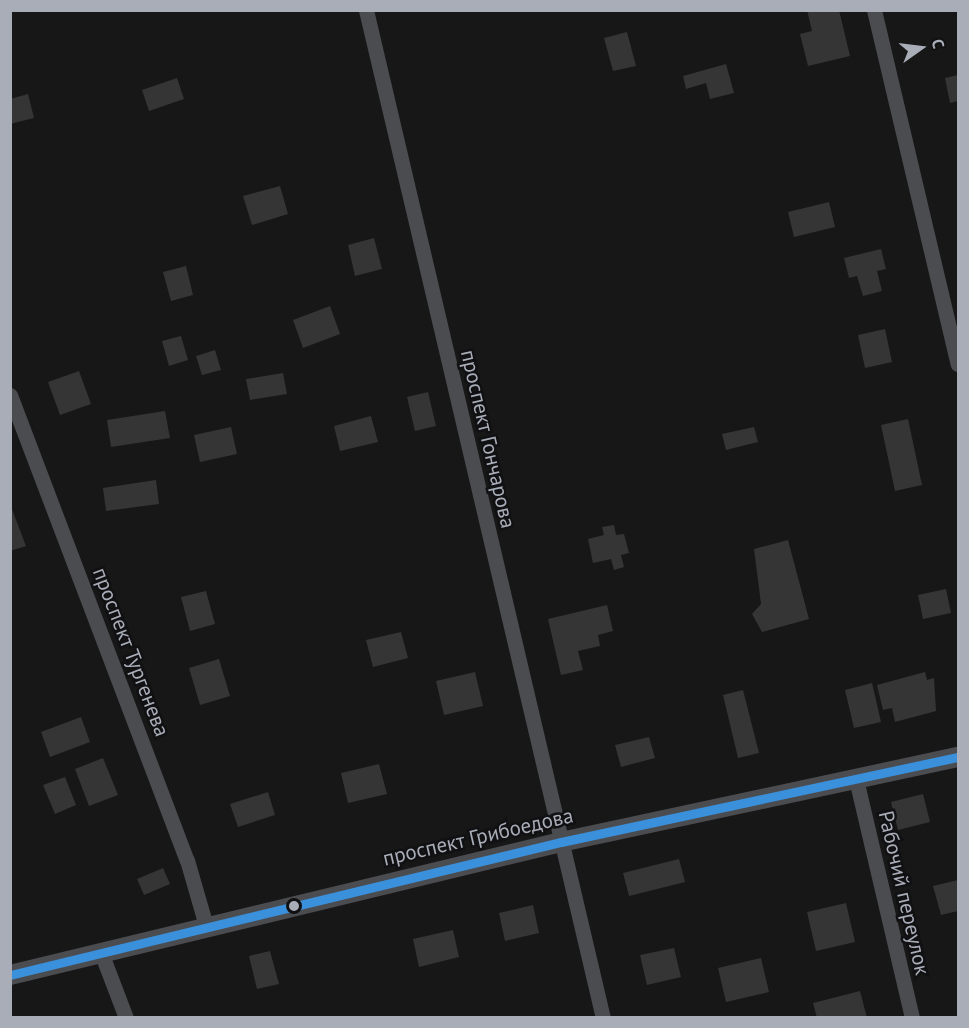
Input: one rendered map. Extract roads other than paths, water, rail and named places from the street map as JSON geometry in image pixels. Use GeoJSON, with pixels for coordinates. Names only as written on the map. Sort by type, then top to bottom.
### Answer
{"type":"FeatureCollection","features":[{"type":"Feature","properties":{"kind":"street","name":"проспект Гончарова"},"geometry":{"type":"LineString","coordinates":[[366,10],[603,1017]]}},
{"type":"Feature","properties":{"kind":"street"},"geometry":{"type":"LineString","coordinates":[[874,10],[958,364]]}},
{"type":"Feature","properties":{"kind":"street","name":"проспект Тургенева"},"geometry":{"type":"LineString","coordinates":[[10,395],[187,860],[206,926]]}},
{"type":"Feature","properties":{"kind":"street","name":"проспект Грибоедова"},"geometry":{"type":"LineString","coordinates":[[10,975],[102,955],[206,926],[561,842],[958,757]]}},
{"type":"Feature","properties":{"kind":"street","name":"Рабочий переулок"},"geometry":{"type":"LineString","coordinates":[[856,779],[912,1017]]}},
{"type":"Feature","properties":{"kind":"street"},"geometry":{"type":"LineString","coordinates":[[102,955],[126,1017]]}}]}
